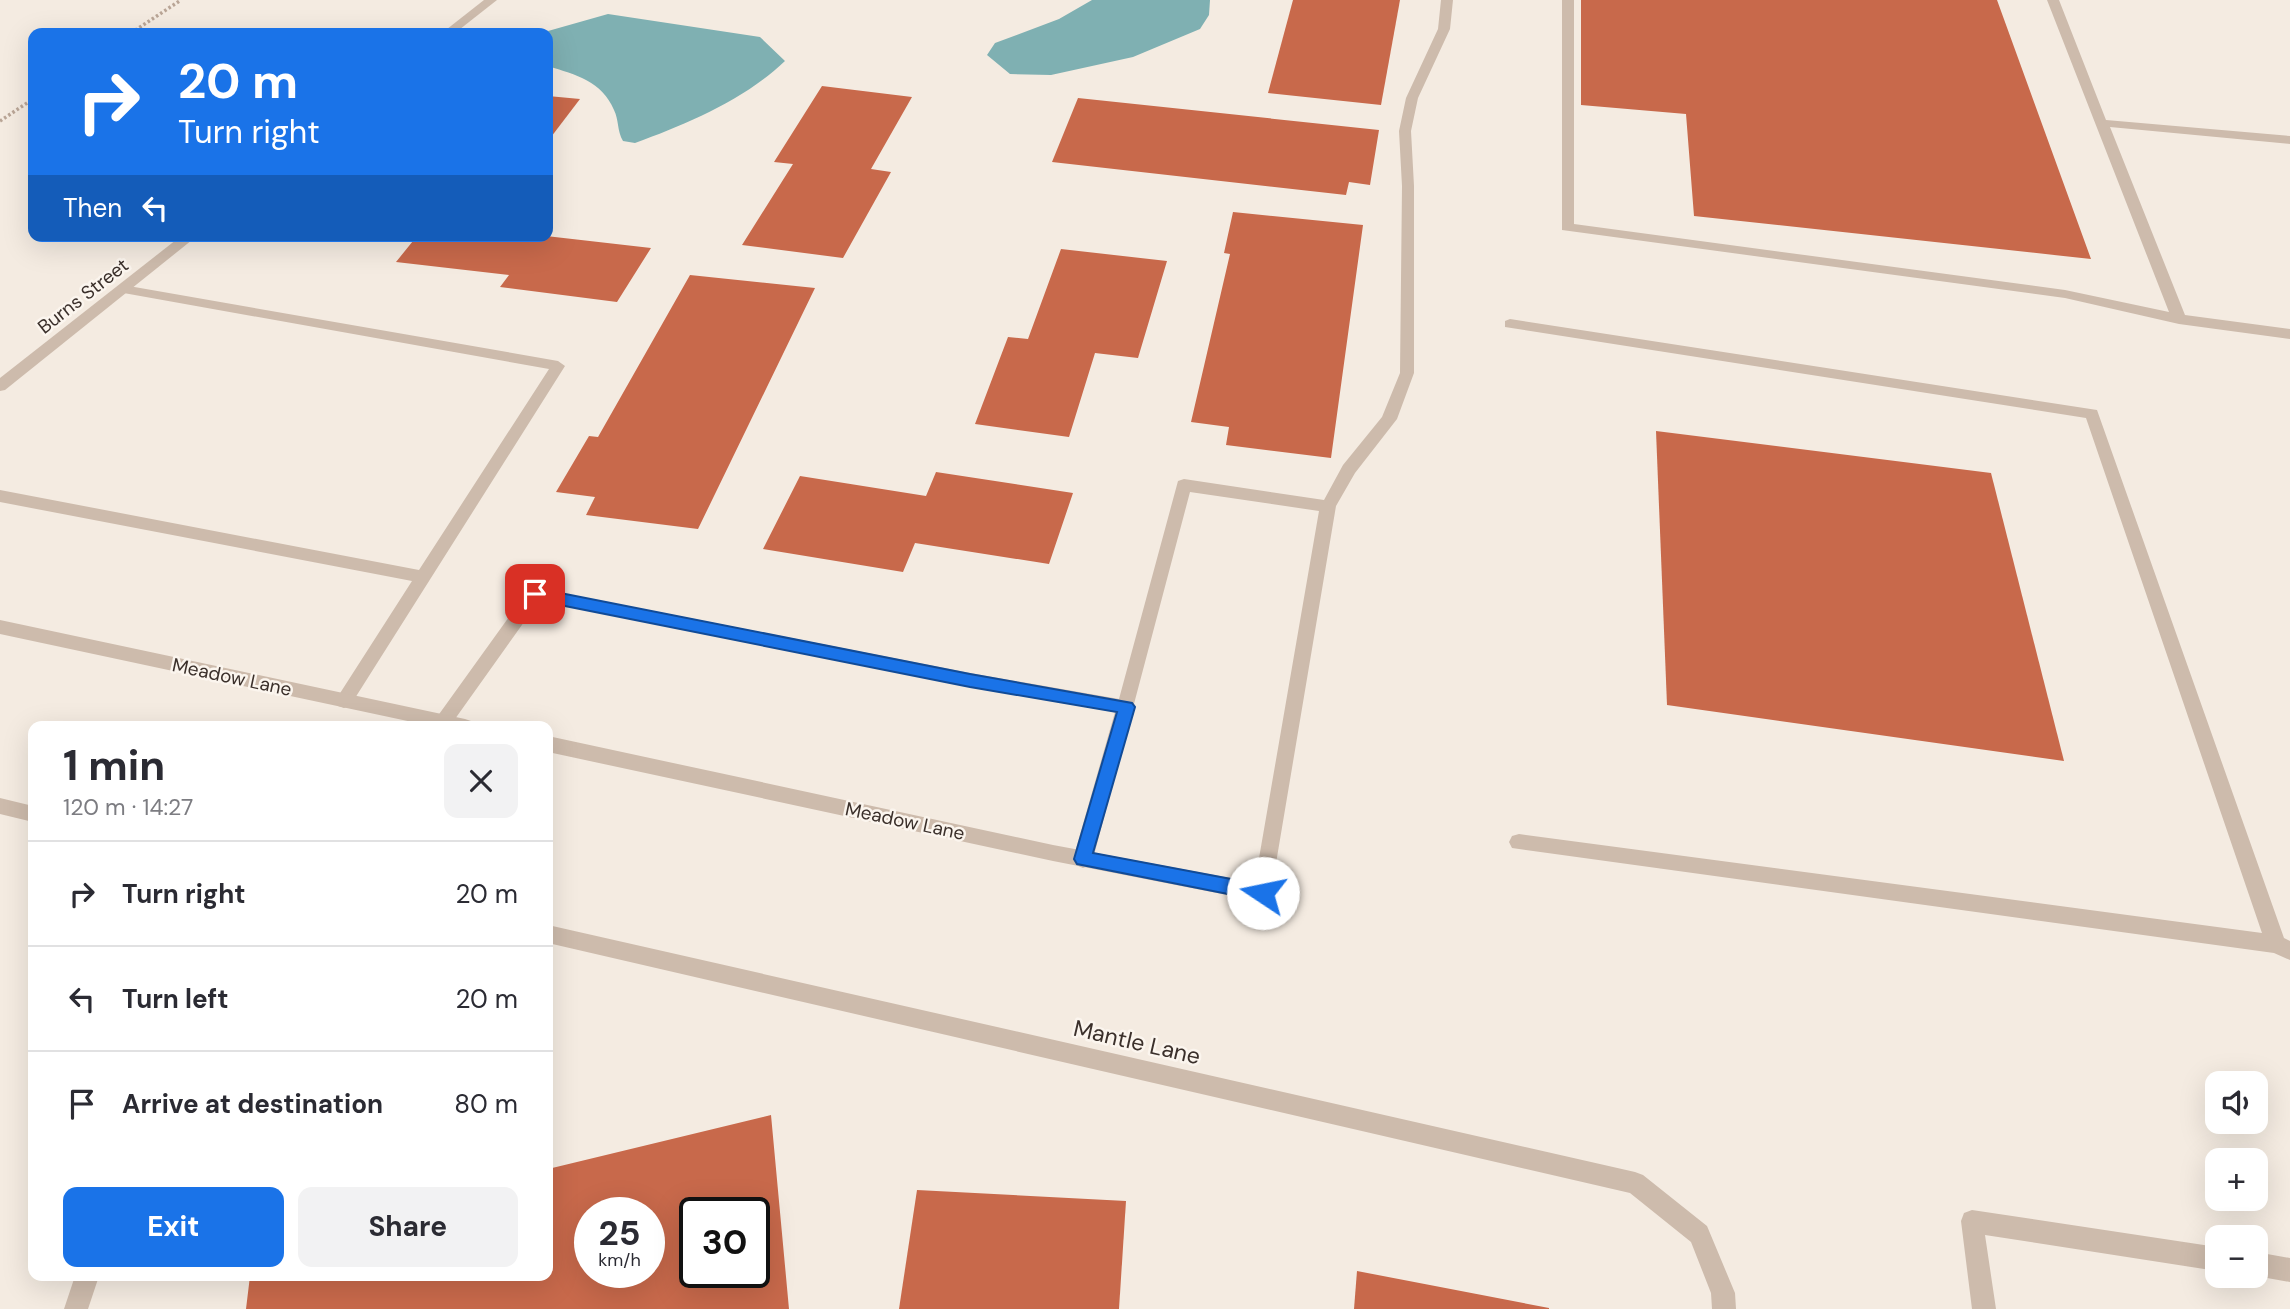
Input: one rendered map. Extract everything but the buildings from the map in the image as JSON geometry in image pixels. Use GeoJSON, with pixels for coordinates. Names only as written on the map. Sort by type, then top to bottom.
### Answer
{"type":"FeatureCollection","features":[{"type":"Feature","properties":{"kind":"street"},"geometry":{"type":"LineString","coordinates":[[455,28],[491,0]]}},
{"type":"Feature","properties":{"kind":"street"},"geometry":{"type":"LineString","coordinates":[[1083,859],[1184,485],[1328,506],[1349,469],[1389,419],[1407,373],[1408,186],[1405,131],[1412,98],[1444,29],[1447,0]]}},
{"type":"Feature","properties":{"kind":"street"},"geometry":{"type":"LineString","coordinates":[[1568,0],[1567,227],[2065,294],[2179,319],[2290,334]]}},
{"type":"Feature","properties":{"kind":"street"},"geometry":{"type":"LineString","coordinates":[[2053,0],[2179,319]]}},
{"type":"Feature","properties":{"kind":"street"},"geometry":{"type":"LineString","coordinates":[[2102,122],[2290,140]]}},
{"type":"Feature","properties":{"kind":"street","name":"Burns Street"},"geometry":{"type":"LineString","coordinates":[[0,386],[182,242]]}},
{"type":"Feature","properties":{"kind":"street"},"geometry":{"type":"LineString","coordinates":[[123,289],[558,366],[344,701]]}},
{"type":"Feature","properties":{"kind":"street"},"geometry":{"type":"LineString","coordinates":[[1510,324],[2092,415],[2283,948],[1518,842]]}},
{"type":"Feature","properties":{"kind":"street"},"geometry":{"type":"LineString","coordinates":[[0,496],[424,577]]}},
{"type":"Feature","properties":{"kind":"street","name":"Meadow Lane"},"geometry":{"type":"LineString","coordinates":[[553,745],[1083,859],[1263,893],[1328,506]]}},
{"type":"Feature","properties":{"kind":"street"},"geometry":{"type":"LineString","coordinates":[[444,721],[535,594],[970,680],[1126,707]]}},
{"type":"Feature","properties":{"kind":"street","name":"Meadow Lane"},"geometry":{"type":"LineString","coordinates":[[0,627],[438,721]]}},
{"type":"Feature","properties":{"kind":"street"},"geometry":{"type":"LineString","coordinates":[[0,806],[28,813]]}},
{"type":"Feature","properties":{"kind":"street","name":"Mantle Lane"},"geometry":{"type":"LineString","coordinates":[[553,935],[1635,1183],[1699,1234],[1723,1293],[1724,1309]]}},
{"type":"Feature","properties":{"kind":"street"},"geometry":{"type":"LineString","coordinates":[[1984,1309],[1972,1221],[2205,1257]]}},
{"type":"Feature","properties":{"kind":"street"},"geometry":{"type":"LineString","coordinates":[[2268,1266],[2290,1270]]}},
{"type":"Feature","properties":{"kind":"street"},"geometry":{"type":"LineString","coordinates":[[76,1309],[85,1281]]}},
{"type":"Feature","properties":{"kind":"path"},"geometry":{"type":"LineString","coordinates":[[139,28],[181,0]]}},
{"type":"Feature","properties":{"kind":"path"},"geometry":{"type":"LineString","coordinates":[[0,121],[28,102]]}},
{"type":"Feature","properties":{"kind":"water"},"geometry":{"type":"Polygon","coordinates":[[[1092,0],[1210,0],[1209,15],[1200,29],[1133,57],[1051,75],[1010,74],[987,55],[995,43],[1059,19],[1092,0]]]}},
{"type":"Feature","properties":{"kind":"water"},"geometry":{"type":"Polygon","coordinates":[[[608,14],[760,37],[785,61],[752,88],[714,110],[635,143],[623,141],[614,110],[603,92],[587,80],[553,68],[553,30],[608,14]]]}},
{"type":"Feature","properties":{"kind":"route"},"geometry":{"type":"LineString","coordinates":[[535,594],[970,680],[1126,707],[1083,859],[1263,893]]}}]}
